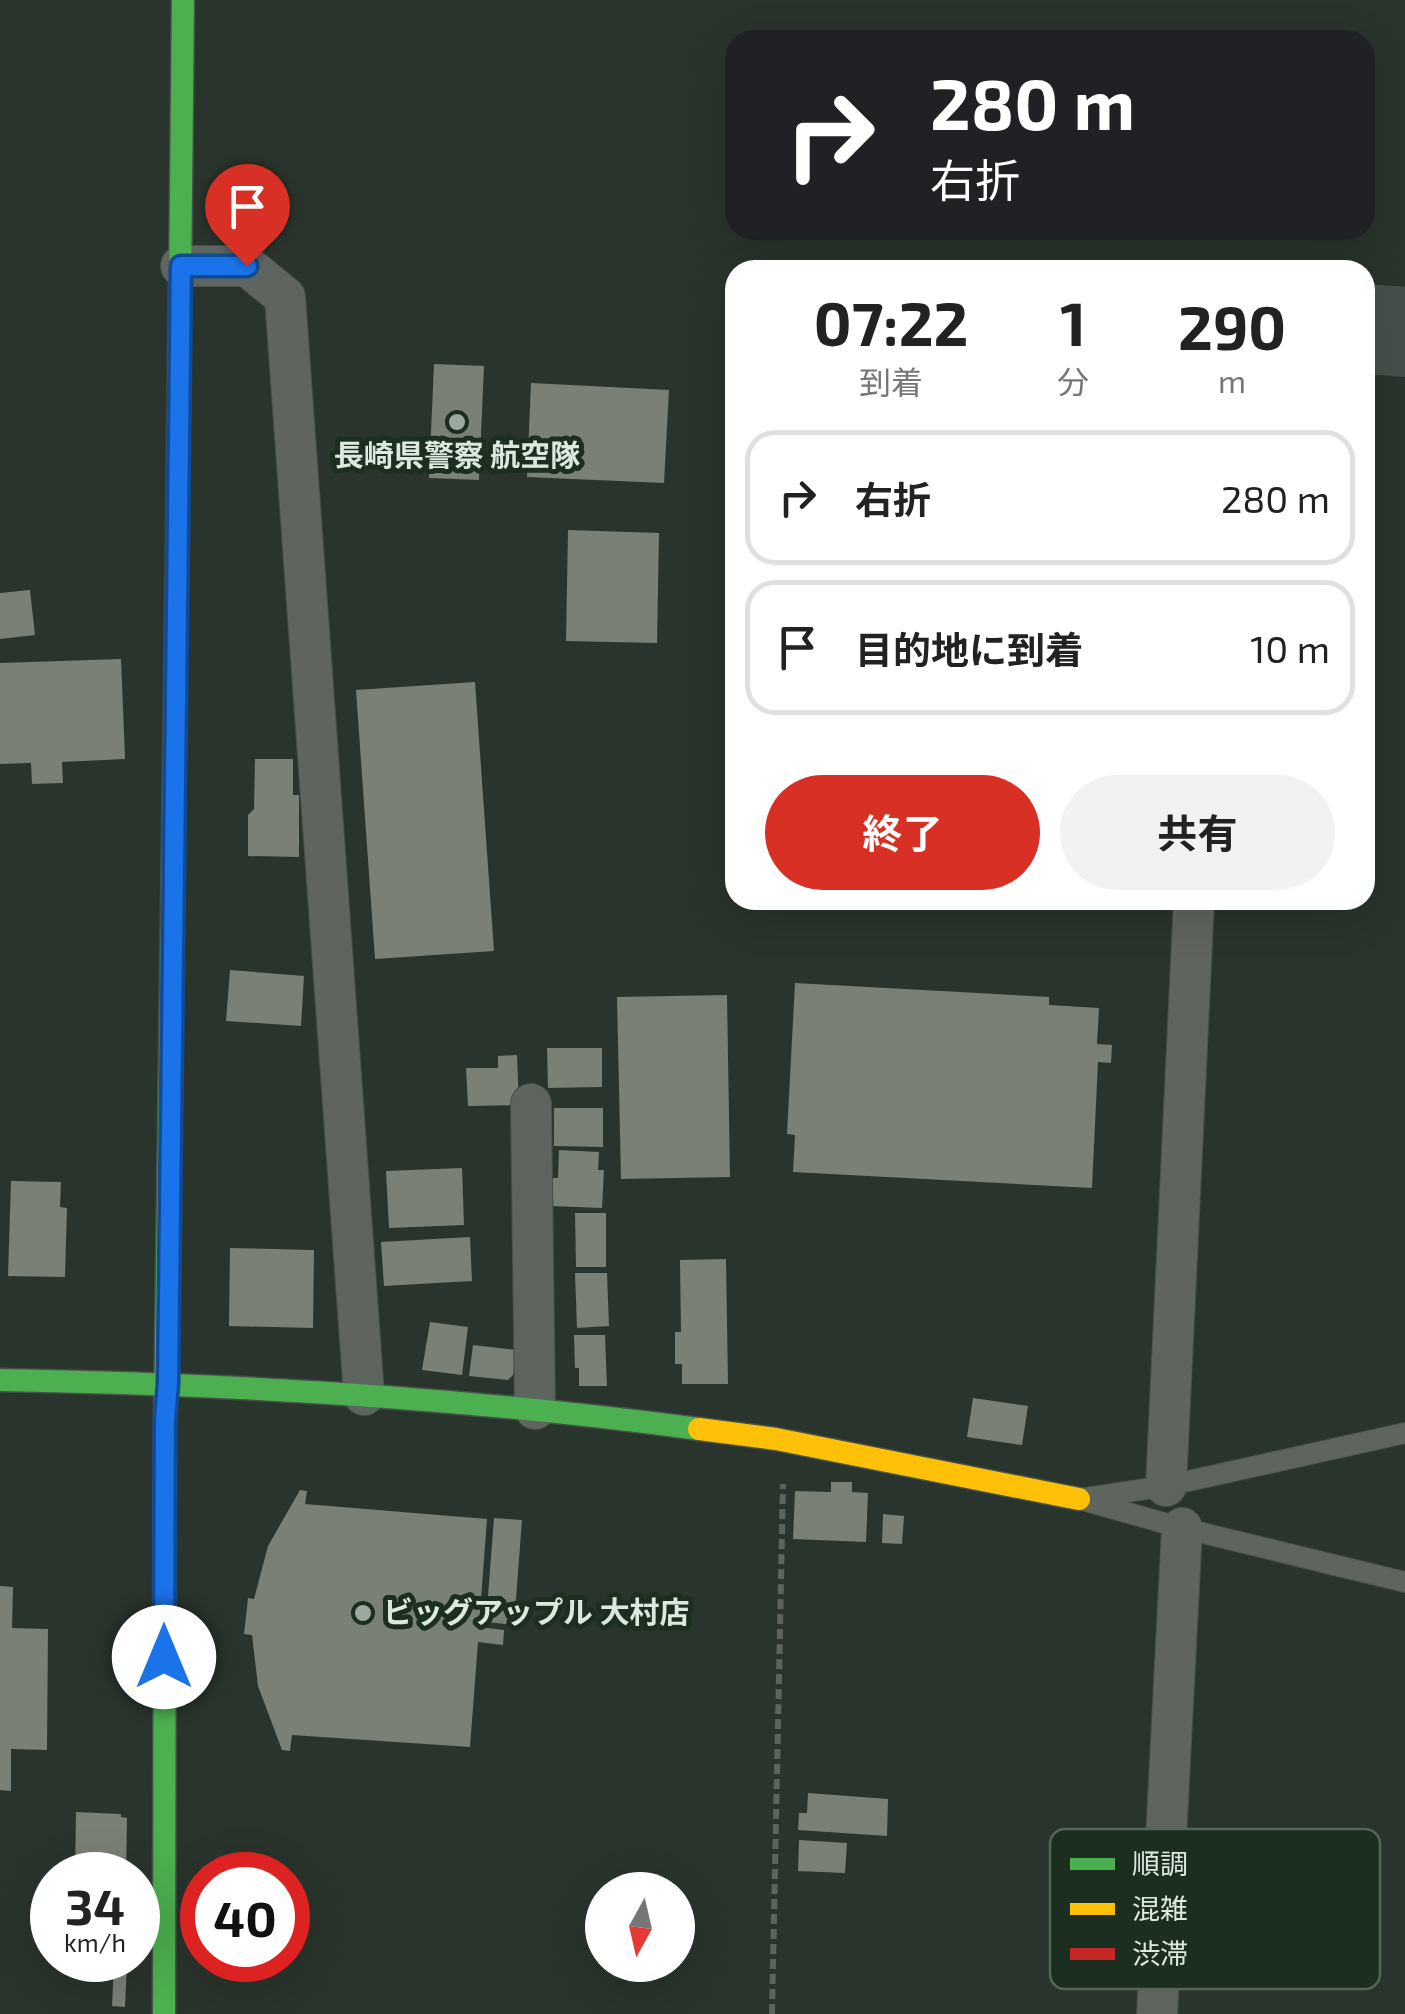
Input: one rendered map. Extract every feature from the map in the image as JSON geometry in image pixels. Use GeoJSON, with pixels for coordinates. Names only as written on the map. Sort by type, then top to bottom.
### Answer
{"type":"FeatureCollection","features":[{"type":"Feature","properties":{"kind":"street"},"geometry":{"type":"LineString","coordinates":[[164,2014],[165,1419],[184,0]]}},
{"type":"Feature","properties":{"kind":"street"},"geometry":{"type":"LineString","coordinates":[[181,266],[247,266],[285,297],[364,1395]]}},
{"type":"Feature","properties":{"kind":"street"},"geometry":{"type":"LineString","coordinates":[[1166,1486],[1194,910]]}},
{"type":"Feature","properties":{"kind":"street"},"geometry":{"type":"LineString","coordinates":[[531,1104],[535,1409]]}},
{"type":"Feature","properties":{"kind":"street"},"geometry":{"type":"LineString","coordinates":[[0,1380],[168,1384],[535,1409],[776,1438],[1079,1498]]}},
{"type":"Feature","properties":{"kind":"street"},"geometry":{"type":"LineString","coordinates":[[1167,1829],[1182,1528]]}},
{"type":"Feature","properties":{"kind":"street"},"geometry":{"type":"LineString","coordinates":[[1157,2014],[1158,1989]]}},
{"type":"Feature","properties":{"kind":"lane"},"geometry":{"type":"LineString","coordinates":[[1079,1498],[1166,1486],[1405,1432]]}},
{"type":"Feature","properties":{"kind":"lane"},"geometry":{"type":"LineString","coordinates":[[1079,1498],[1182,1528],[1405,1582]]}},
{"type":"Feature","properties":{"kind":"path"},"geometry":{"type":"LineString","coordinates":[[772,2014],[783,1486],[776,1438]]}},
{"type":"Feature","properties":{"kind":"building","name":"長崎県警察 航空隊"},"geometry":{"type":"Polygon","coordinates":[[[434,364],[484,366],[479,480],[429,478],[434,364]]]}},
{"type":"Feature","properties":{"kind":"building"},"geometry":{"type":"Polygon","coordinates":[[[531,383],[669,390],[664,483],[527,477],[531,383]]]}},
{"type":"Feature","properties":{"kind":"building"},"geometry":{"type":"Polygon","coordinates":[[[568,530],[659,533],[657,643],[566,641],[568,530]]]}},
{"type":"Feature","properties":{"kind":"building"},"geometry":{"type":"Polygon","coordinates":[[[30,590],[35,635],[0,639],[0,593],[30,590]]]}},
{"type":"Feature","properties":{"kind":"building"},"geometry":{"type":"Polygon","coordinates":[[[121,659],[125,759],[62,762],[63,783],[32,784],[31,763],[0,764],[0,663],[121,659]]]}},
{"type":"Feature","properties":{"kind":"building"},"geometry":{"type":"Polygon","coordinates":[[[475,682],[494,951],[375,959],[356,690],[475,682]]]}},
{"type":"Feature","properties":{"kind":"building"},"geometry":{"type":"Polygon","coordinates":[[[255,759],[293,759],[293,795],[299,795],[299,857],[248,856],[255,759]]]}},
{"type":"Feature","properties":{"kind":"building"},"geometry":{"type":"Polygon","coordinates":[[[230,970],[304,976],[301,1026],[226,1021],[230,970]]]}},
{"type":"Feature","properties":{"kind":"building"},"geometry":{"type":"Polygon","coordinates":[[[795,983],[1049,997],[1049,1005],[1099,1008],[1097,1044],[1112,1045],[1111,1063],[1098,1062],[1092,1188],[793,1172],[795,1135],[787,1134],[795,983]]]}},
{"type":"Feature","properties":{"kind":"building"},"geometry":{"type":"Polygon","coordinates":[[[727,995],[730,1177],[621,1179],[617,997],[727,995]]]}},
{"type":"Feature","properties":{"kind":"building"},"geometry":{"type":"Polygon","coordinates":[[[547,1048],[602,1048],[602,1087],[548,1088],[547,1048]]]}},
{"type":"Feature","properties":{"kind":"building"},"geometry":{"type":"Polygon","coordinates":[[[517,1055],[519,1105],[468,1106],[466,1068],[498,1068],[498,1056],[517,1055]]]}},
{"type":"Feature","properties":{"kind":"building"},"geometry":{"type":"Polygon","coordinates":[[[554,1108],[603,1108],[603,1147],[554,1146],[554,1108]]]}},
{"type":"Feature","properties":{"kind":"building"},"geometry":{"type":"Polygon","coordinates":[[[559,1150],[599,1152],[598,1170],[604,1170],[602,1208],[550,1206],[551,1178],[558,1178],[559,1150]]]}},
{"type":"Feature","properties":{"kind":"building"},"geometry":{"type":"Polygon","coordinates":[[[462,1168],[464,1225],[389,1228],[386,1171],[462,1168]]]}},
{"type":"Feature","properties":{"kind":"building"},"geometry":{"type":"Polygon","coordinates":[[[11,1181],[61,1182],[60,1207],[67,1208],[65,1277],[8,1276],[11,1181]]]}},
{"type":"Feature","properties":{"kind":"building"},"geometry":{"type":"Polygon","coordinates":[[[575,1213],[606,1213],[606,1267],[576,1267],[575,1213]]]}},
{"type":"Feature","properties":{"kind":"building"},"geometry":{"type":"Polygon","coordinates":[[[470,1237],[472,1281],[384,1286],[381,1242],[470,1237]]]}},
{"type":"Feature","properties":{"kind":"building"},"geometry":{"type":"Polygon","coordinates":[[[230,1248],[314,1250],[313,1328],[229,1326],[230,1248]]]}},
{"type":"Feature","properties":{"kind":"building"},"geometry":{"type":"Polygon","coordinates":[[[726,1259],[728,1384],[682,1384],[682,1364],[675,1364],[675,1332],[681,1332],[680,1260],[726,1259]]]}},
{"type":"Feature","properties":{"kind":"building"},"geometry":{"type":"Polygon","coordinates":[[[575,1273],[607,1273],[609,1326],[577,1328],[575,1273]]]}},
{"type":"Feature","properties":{"kind":"building"},"geometry":{"type":"Polygon","coordinates":[[[430,1322],[468,1327],[462,1375],[422,1370],[430,1322]]]}},
{"type":"Feature","properties":{"kind":"building"},"geometry":{"type":"Polygon","coordinates":[[[574,1335],[605,1335],[607,1386],[579,1386],[574,1335]]]}},
{"type":"Feature","properties":{"kind":"building"},"geometry":{"type":"Polygon","coordinates":[[[473,1345],[516,1350],[513,1375],[508,1380],[469,1376],[473,1345]]]}},
{"type":"Feature","properties":{"kind":"building"},"geometry":{"type":"Polygon","coordinates":[[[973,1398],[1028,1406],[1022,1445],[967,1437],[973,1398]]]}},
{"type":"Feature","properties":{"kind":"building"},"geometry":{"type":"Polygon","coordinates":[[[831,1482],[852,1482],[852,1492],[868,1493],[866,1542],[793,1539],[795,1491],[831,1492],[831,1482]]]}},
{"type":"Feature","properties":{"kind":"building","name":"ビッグアップル 大村店"},"geometry":{"type":"Polygon","coordinates":[[[300,1490],[307,1491],[305,1504],[487,1519],[479,1627],[504,1630],[503,1645],[478,1642],[470,1747],[292,1735],[290,1751],[282,1750],[258,1686],[252,1635],[244,1634],[248,1598],[254,1599],[268,1546],[300,1490]]]}},
{"type":"Feature","properties":{"kind":"building"},"geometry":{"type":"Polygon","coordinates":[[[883,1514],[904,1516],[902,1544],[882,1543],[883,1514]]]}},
{"type":"Feature","properties":{"kind":"building"},"geometry":{"type":"Polygon","coordinates":[[[494,1518],[522,1520],[514,1625],[486,1622],[494,1518]]]}},
{"type":"Feature","properties":{"kind":"building"},"geometry":{"type":"Polygon","coordinates":[[[0,1586],[13,1587],[12,1628],[48,1629],[47,1750],[11,1749],[11,1791],[0,1790],[0,1586]]]}},
{"type":"Feature","properties":{"kind":"building"},"geometry":{"type":"Polygon","coordinates":[[[808,1793],[888,1799],[887,1836],[798,1830],[799,1813],[807,1813],[808,1793]]]}},
{"type":"Feature","properties":{"kind":"building"},"geometry":{"type":"Polygon","coordinates":[[[76,1812],[121,1814],[127,1818],[126,1852],[75,1852],[76,1812]]]}},
{"type":"Feature","properties":{"kind":"building"},"geometry":{"type":"Polygon","coordinates":[[[799,1840],[847,1843],[845,1873],[798,1871],[799,1840]]]}},
{"type":"Feature","properties":{"kind":"building"},"geometry":{"type":"Polygon","coordinates":[[[113,1982],[126,1982],[125,2007],[112,2006],[113,1982]]]}},
{"type":"Feature","properties":{"kind":"taxiway"},"geometry":{"type":"LineString","coordinates":[[1375,330],[1405,332]]}},
{"type":"Feature","properties":{"kind":"traffic: fast"},"geometry":{"type":"LineString","coordinates":[[180,289],[183,0]]}},
{"type":"Feature","properties":{"kind":"traffic: fast"},"geometry":{"type":"LineString","coordinates":[[164,2014],[165,1419],[176,628]]}},
{"type":"Feature","properties":{"kind":"traffic: fast"},"geometry":{"type":"LineString","coordinates":[[0,1380],[350,1394],[699,1429]]}},
{"type":"Feature","properties":{"kind":"traffic: slow"},"geometry":{"type":"LineString","coordinates":[[699,1429],[776,1439],[1079,1499]]}},
{"type":"Feature","properties":{"kind":"traffic: jam"},"geometry":{"type":"LineString","coordinates":[[176,628],[180,289]]}},
{"type":"Feature","properties":{"kind":"place","name":"長崎県警察 航空隊"},"geometry":{"type":"Point","coordinates":[457,422]}},
{"type":"Feature","properties":{"kind":"place","name":"ビッグアップル 大村店"},"geometry":{"type":"Point","coordinates":[363,1613]}},
{"type":"Feature","properties":{"kind":"route"},"geometry":{"type":"LineString","coordinates":[[164,1657],[181,266],[247,266]]}}]}
